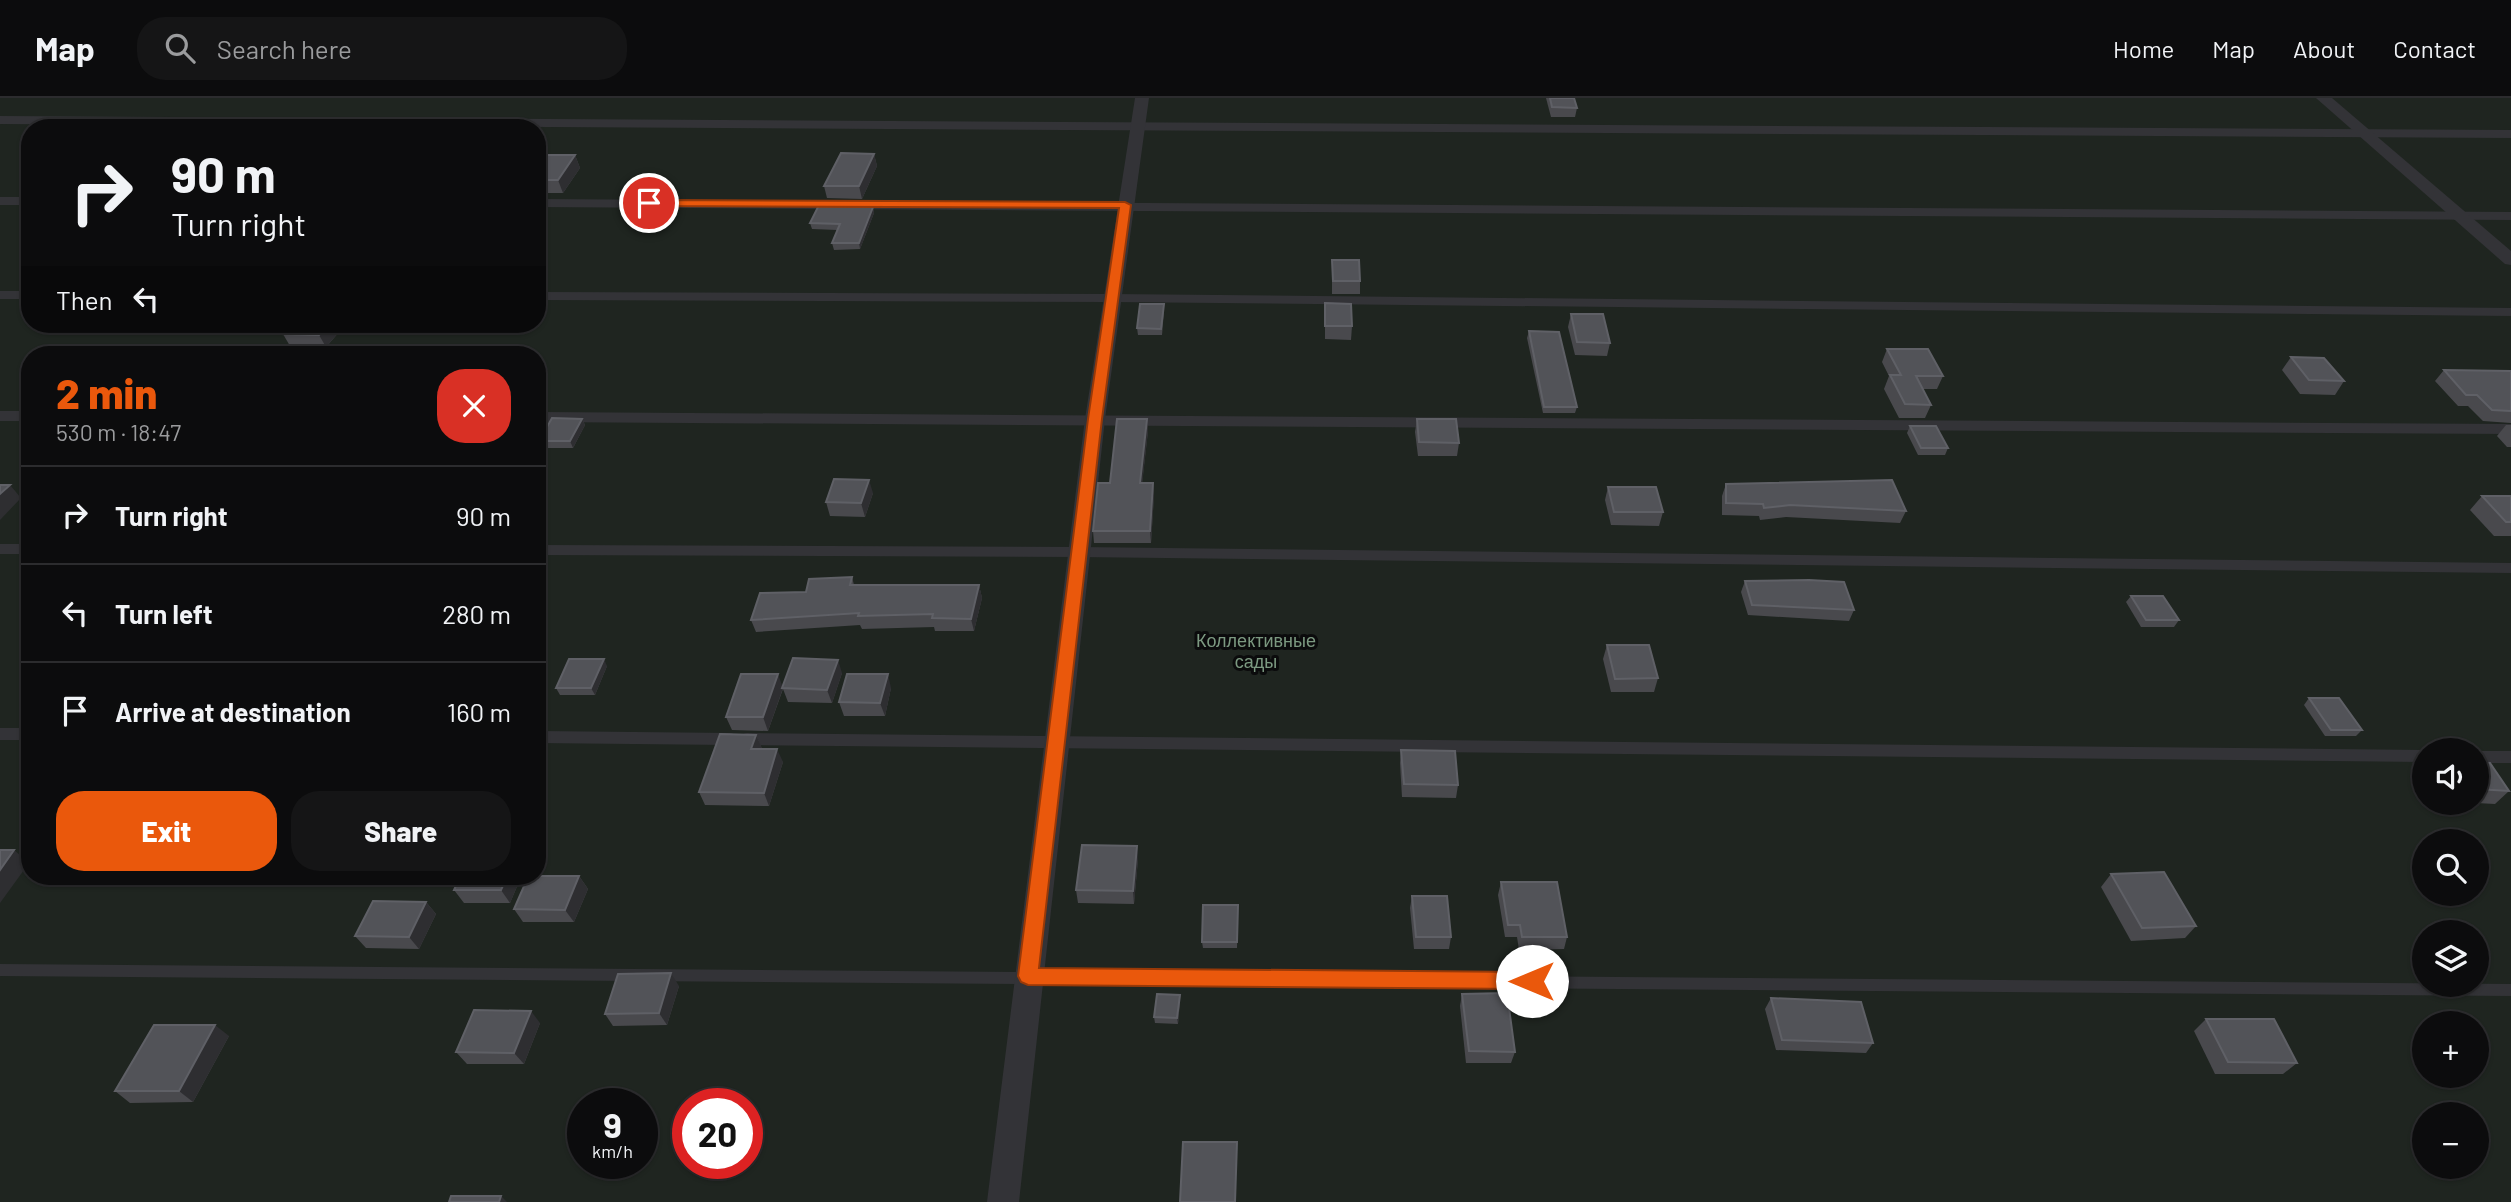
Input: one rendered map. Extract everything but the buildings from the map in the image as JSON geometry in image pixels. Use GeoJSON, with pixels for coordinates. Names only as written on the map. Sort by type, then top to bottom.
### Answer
{"type":"FeatureCollection","features":[{"type":"Feature","properties":{"kind":"street"},"geometry":{"type":"LineString","coordinates":[[1003,1202],[1095,419],[1142,98]]}},
{"type":"Feature","properties":{"kind":"street"},"geometry":{"type":"LineString","coordinates":[[2323,98],[2511,260]]}},
{"type":"Feature","properties":{"kind":"lane"},"geometry":{"type":"LineString","coordinates":[[0,120],[21,120]]}},
{"type":"Feature","properties":{"kind":"lane"},"geometry":{"type":"LineString","coordinates":[[546,122],[2511,134]]}},
{"type":"Feature","properties":{"kind":"lane"},"geometry":{"type":"LineString","coordinates":[[0,201],[21,201]]}},
{"type":"Feature","properties":{"kind":"lane"},"geometry":{"type":"LineString","coordinates":[[546,203],[2511,216]]}},
{"type":"Feature","properties":{"kind":"lane"},"geometry":{"type":"LineString","coordinates":[[0,295],[21,295]]}},
{"type":"Feature","properties":{"kind":"lane"},"geometry":{"type":"LineString","coordinates":[[546,296],[1112,298],[2511,312]]}},
{"type":"Feature","properties":{"kind":"lane"},"geometry":{"type":"LineString","coordinates":[[0,416],[21,416]]}},
{"type":"Feature","properties":{"kind":"lane"},"geometry":{"type":"LineString","coordinates":[[546,417],[2511,429]]}},
{"type":"Feature","properties":{"kind":"lane"},"geometry":{"type":"LineString","coordinates":[[0,549],[21,549]]}},
{"type":"Feature","properties":{"kind":"lane"},"geometry":{"type":"LineString","coordinates":[[546,550],[1079,552],[2511,568]]}},
{"type":"Feature","properties":{"kind":"lane"},"geometry":{"type":"LineString","coordinates":[[0,734],[21,734]]}},
{"type":"Feature","properties":{"kind":"lane"},"geometry":{"type":"LineString","coordinates":[[546,737],[2412,756]]}},
{"type":"Feature","properties":{"kind":"lane"},"geometry":{"type":"LineString","coordinates":[[2489,757],[2511,757]]}},
{"type":"Feature","properties":{"kind":"lane"},"geometry":{"type":"LineString","coordinates":[[0,970],[2511,989]]}},
{"type":"Feature","properties":{"kind":"green space","name":"Коллективные сады"},"geometry":{"type":"Polygon","coordinates":[[[0,98],[2511,98],[2511,1202],[0,1202],[0,98]]]}},
{"type":"Feature","properties":{"kind":"route"},"geometry":{"type":"LineString","coordinates":[[649,203],[1125,205],[1095,419],[1028,976],[1532,981]]}}]}
